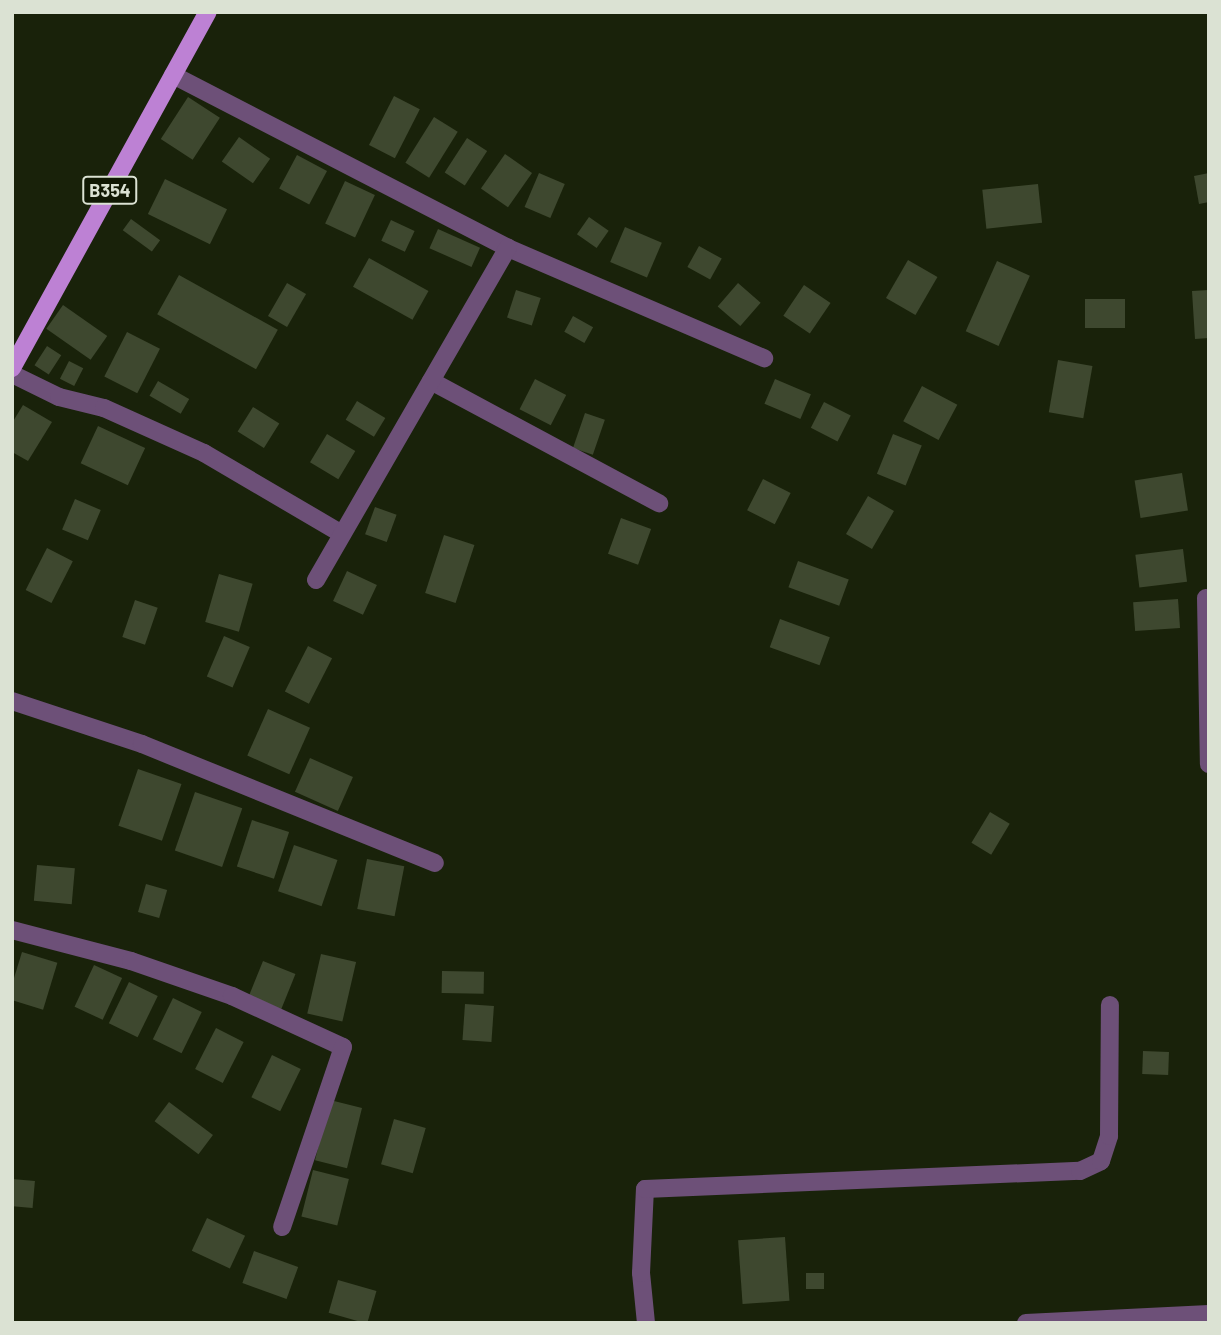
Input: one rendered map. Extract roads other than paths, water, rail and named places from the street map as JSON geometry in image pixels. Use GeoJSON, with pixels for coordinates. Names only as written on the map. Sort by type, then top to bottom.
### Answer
{"type":"FeatureCollection","features":[{"type":"Feature","properties":{"kind":"main road","name":"B354"},"geometry":{"type":"LineString","coordinates":[[12,368],[208,12]]}},
{"type":"Feature","properties":{"kind":"street"},"geometry":{"type":"LineString","coordinates":[[173,75],[508,248],[764,358]]}},
{"type":"Feature","properties":{"kind":"street"},"geometry":{"type":"LineString","coordinates":[[316,580],[508,248]]}},
{"type":"Feature","properties":{"kind":"street"},"geometry":{"type":"LineString","coordinates":[[12,374],[204,453],[342,534]]}},
{"type":"Feature","properties":{"kind":"street"},"geometry":{"type":"LineString","coordinates":[[431,381],[659,503]]}},
{"type":"Feature","properties":{"kind":"street"},"geometry":{"type":"LineString","coordinates":[[1206,598],[1209,765]]}},
{"type":"Feature","properties":{"kind":"street"},"geometry":{"type":"LineString","coordinates":[[12,701],[142,744],[435,863]]}},
{"type":"Feature","properties":{"kind":"street"},"geometry":{"type":"LineString","coordinates":[[12,930],[131,961],[232,996],[343,1047],[282,1227]]}},
{"type":"Feature","properties":{"kind":"street"},"geometry":{"type":"LineString","coordinates":[[646,1323],[641,1273],[645,1189],[1080,1171],[1101,1161],[1109,1136],[1110,1005]]}},
{"type":"Feature","properties":{"kind":"street"},"geometry":{"type":"LineString","coordinates":[[1026,1323],[1209,1314]]}}]}
